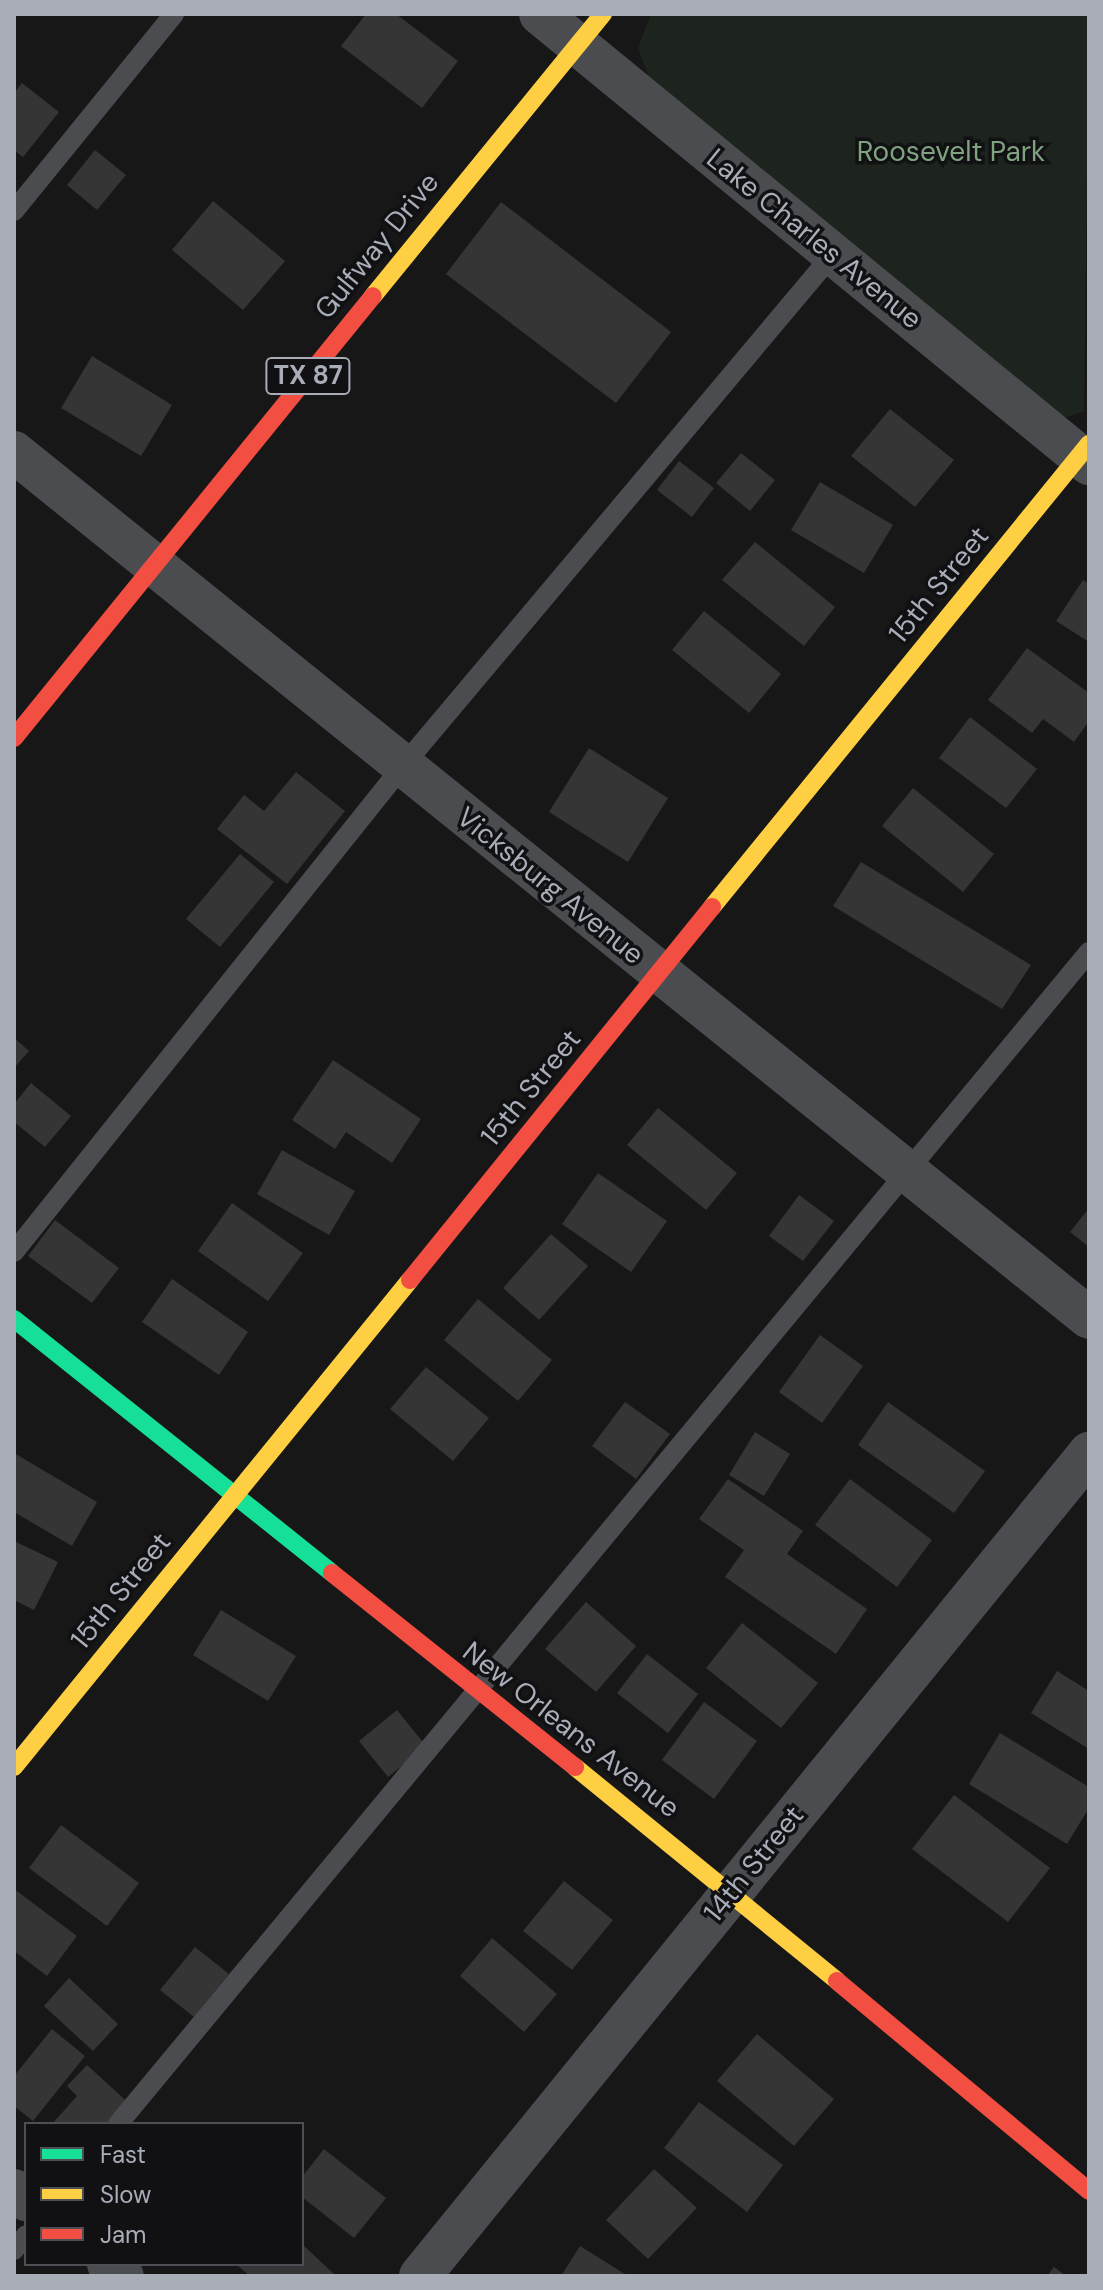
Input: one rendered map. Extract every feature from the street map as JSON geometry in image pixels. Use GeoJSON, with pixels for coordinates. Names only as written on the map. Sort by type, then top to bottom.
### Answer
{"type":"FeatureCollection","features":[{"type":"Feature","properties":{"kind":"street","name":"Lake Charles Avenue"},"geometry":{"type":"LineString","coordinates":[[540,14],[590,29],[833,254],[1086,455]]}},
{"type":"Feature","properties":{"kind":"street","name":"Gulfway Drive"},"geometry":{"type":"LineString","coordinates":[[14,738],[590,29]]}},
{"type":"Feature","properties":{"kind":"street","name":"Vicksburg Avenue"},"geometry":{"type":"LineString","coordinates":[[14,452],[1089,1318]]}},
{"type":"Feature","properties":{"kind":"street","name":"15th Street"},"geometry":{"type":"LineString","coordinates":[[14,1767],[1086,455]]}},
{"type":"Feature","properties":{"kind":"street","name":"New Orleans Avenue"},"geometry":{"type":"LineString","coordinates":[[14,1319],[731,1892],[1089,2191]]}},
{"type":"Feature","properties":{"kind":"street","name":"14th Street"},"geometry":{"type":"LineString","coordinates":[[420,2276],[1089,1453]]}},
{"type":"Feature","properties":{"kind":"lane"},"geometry":{"type":"LineString","coordinates":[[14,211],[174,14]]}},
{"type":"Feature","properties":{"kind":"lane"},"geometry":{"type":"LineString","coordinates":[[14,1252],[402,767],[833,254]]}},
{"type":"Feature","properties":{"kind":"lane"},"geometry":{"type":"LineString","coordinates":[[120,2122],[1089,952]]}},
{"type":"Feature","properties":{"kind":"green space","name":"Roosevelt Park"},"geometry":{"type":"Polygon","coordinates":[[[651,14],[1089,14],[1084,411],[1064,418],[651,83],[638,48],[651,14]]]}},
{"type":"Feature","properties":{"kind":"building"},"geometry":{"type":"Polygon","coordinates":[[[366,14],[396,14],[458,61],[422,108],[341,46],[366,14]]]}},
{"type":"Feature","properties":{"kind":"building"},"geometry":{"type":"Polygon","coordinates":[[[22,83],[59,112],[23,157],[14,150],[14,93],[22,83]]]}},
{"type":"Feature","properties":{"kind":"building"},"geometry":{"type":"Polygon","coordinates":[[[95,150],[126,175],[97,210],[67,185],[95,150]]]}},
{"type":"Feature","properties":{"kind":"building"},"geometry":{"type":"Polygon","coordinates":[[[213,201],[285,261],[243,310],[172,250],[213,201]]]}},
{"type":"Feature","properties":{"kind":"building"},"geometry":{"type":"Polygon","coordinates":[[[501,202],[671,332],[616,403],[446,274],[501,202]]]}},
{"type":"Feature","properties":{"kind":"building"},"geometry":{"type":"Polygon","coordinates":[[[92,356],[172,405],[141,456],[61,408],[92,356]]]}},
{"type":"Feature","properties":{"kind":"building"},"geometry":{"type":"Polygon","coordinates":[[[890,409],[954,460],[915,507],[851,456],[890,409]]]}},
{"type":"Feature","properties":{"kind":"building"},"geometry":{"type":"Polygon","coordinates":[[[741,453],[775,480],[750,511],[716,483],[741,453]]]}},
{"type":"Feature","properties":{"kind":"building"},"geometry":{"type":"Polygon","coordinates":[[[679,461],[714,488],[692,517],[657,490],[679,461]]]}},
{"type":"Feature","properties":{"kind":"building"},"geometry":{"type":"Polygon","coordinates":[[[820,482],[893,525],[864,573],[791,530],[820,482]]]}},
{"type":"Feature","properties":{"kind":"building"},"geometry":{"type":"Polygon","coordinates":[[[755,542],[835,607],[804,646],[722,580],[755,542]]]}},
{"type":"Feature","properties":{"kind":"building"},"geometry":{"type":"Polygon","coordinates":[[[1083,580],[1089,584],[1089,642],[1056,621],[1083,580]]]}},
{"type":"Feature","properties":{"kind":"building"},"geometry":{"type":"Polygon","coordinates":[[[704,611],[781,674],[749,713],[672,650],[704,611]]]}},
{"type":"Feature","properties":{"kind":"building"},"geometry":{"type":"Polygon","coordinates":[[[1027,648],[1089,693],[1089,721],[1074,742],[1043,719],[1032,733],[988,700],[1027,648]]]}},
{"type":"Feature","properties":{"kind":"building"},"geometry":{"type":"Polygon","coordinates":[[[970,717],[1037,769],[1006,808],[939,758],[970,717]]]}},
{"type":"Feature","properties":{"kind":"building"},"geometry":{"type":"Polygon","coordinates":[[[589,748],[668,798],[628,862],[549,812],[589,748]]]}},
{"type":"Feature","properties":{"kind":"building"},"geometry":{"type":"Polygon","coordinates":[[[296,772],[345,811],[287,884],[217,829],[244,795],[264,811],[296,772]]]}},
{"type":"Feature","properties":{"kind":"building"},"geometry":{"type":"Polygon","coordinates":[[[913,788],[994,854],[963,892],[882,826],[913,788]]]}},
{"type":"Feature","properties":{"kind":"building"},"geometry":{"type":"Polygon","coordinates":[[[240,854],[274,882],[220,947],[186,919],[240,854]]]}},
{"type":"Feature","properties":{"kind":"building"},"geometry":{"type":"Polygon","coordinates":[[[861,862],[1031,965],[1002,1009],[833,906],[861,862]]]}},
{"type":"Feature","properties":{"kind":"building"},"geometry":{"type":"Polygon","coordinates":[[[14,1038],[29,1051],[14,1068],[14,1038]]]}},
{"type":"Feature","properties":{"kind":"building"},"geometry":{"type":"Polygon","coordinates":[[[333,1060],[421,1119],[392,1163],[346,1132],[335,1149],[292,1120],[333,1060]]]}},
{"type":"Feature","properties":{"kind":"building"},"geometry":{"type":"Polygon","coordinates":[[[31,1083],[71,1116],[45,1147],[14,1122],[14,1104],[31,1083]]]}},
{"type":"Feature","properties":{"kind":"building"},"geometry":{"type":"Polygon","coordinates":[[[658,1108],[737,1173],[706,1210],[627,1145],[658,1108]]]}},
{"type":"Feature","properties":{"kind":"building"},"geometry":{"type":"Polygon","coordinates":[[[282,1150],[355,1191],[329,1235],[257,1194],[282,1150]]]}},
{"type":"Feature","properties":{"kind":"building"},"geometry":{"type":"Polygon","coordinates":[[[598,1173],[667,1221],[631,1272],[562,1224],[598,1173]]]}},
{"type":"Feature","properties":{"kind":"building"},"geometry":{"type":"Polygon","coordinates":[[[799,1195],[834,1221],[803,1261],[769,1236],[799,1195]]]}},
{"type":"Feature","properties":{"kind":"building"},"geometry":{"type":"Polygon","coordinates":[[[232,1203],[303,1253],[268,1301],[198,1251],[232,1203]]]}},
{"type":"Feature","properties":{"kind":"building"},"geometry":{"type":"Polygon","coordinates":[[[1089,1208],[1089,1247],[1070,1232],[1089,1208]]]}},
{"type":"Feature","properties":{"kind":"building"},"geometry":{"type":"Polygon","coordinates":[[[55,1220],[119,1268],[92,1303],[28,1256],[55,1220]]]}},
{"type":"Feature","properties":{"kind":"building"},"geometry":{"type":"Polygon","coordinates":[[[551,1234],[588,1266],[539,1320],[503,1288],[551,1234]]]}},
{"type":"Feature","properties":{"kind":"building"},"geometry":{"type":"Polygon","coordinates":[[[172,1279],[248,1332],[219,1375],[142,1322],[172,1279]]]}},
{"type":"Feature","properties":{"kind":"building"},"geometry":{"type":"Polygon","coordinates":[[[478,1299],[552,1360],[518,1401],[444,1340],[478,1299]]]}},
{"type":"Feature","properties":{"kind":"building"},"geometry":{"type":"Polygon","coordinates":[[[820,1335],[863,1366],[822,1423],[779,1392],[820,1335]]]}},
{"type":"Feature","properties":{"kind":"building"},"geometry":{"type":"Polygon","coordinates":[[[426,1367],[489,1418],[453,1461],[390,1409],[426,1367]]]}},
{"type":"Feature","properties":{"kind":"building"},"geometry":{"type":"Polygon","coordinates":[[[625,1402],[670,1434],[636,1479],[592,1446],[625,1402]]]}},
{"type":"Feature","properties":{"kind":"building"},"geometry":{"type":"Polygon","coordinates":[[[888,1402],[985,1471],[954,1513],[858,1445],[888,1402]]]}},
{"type":"Feature","properties":{"kind":"building"},"geometry":{"type":"Polygon","coordinates":[[[755,1432],[790,1454],[764,1496],[729,1475],[755,1432]]]}},
{"type":"Feature","properties":{"kind":"building"},"geometry":{"type":"Polygon","coordinates":[[[14,1453],[97,1502],[72,1546],[14,1512],[14,1453]]]}},
{"type":"Feature","properties":{"kind":"building"},"geometry":{"type":"Polygon","coordinates":[[[728,1479],[803,1531],[787,1554],[867,1609],[836,1654],[725,1577],[744,1550],[699,1519],[728,1479]]]}},
{"type":"Feature","properties":{"kind":"building"},"geometry":{"type":"Polygon","coordinates":[[[850,1479],[932,1540],[897,1587],[815,1525],[850,1479]]]}},
{"type":"Feature","properties":{"kind":"building"},"geometry":{"type":"Polygon","coordinates":[[[14,1541],[58,1562],[34,1610],[14,1600],[14,1541]]]}},
{"type":"Feature","properties":{"kind":"building"},"geometry":{"type":"Polygon","coordinates":[[[586,1602],[636,1646],[596,1692],[545,1649],[586,1602]]]}},
{"type":"Feature","properties":{"kind":"building"},"geometry":{"type":"Polygon","coordinates":[[[221,1610],[296,1656],[268,1701],[193,1655],[221,1610]]]}},
{"type":"Feature","properties":{"kind":"building"},"geometry":{"type":"Polygon","coordinates":[[[742,1623],[818,1683],[781,1728],[706,1668],[742,1623]]]}},
{"type":"Feature","properties":{"kind":"building"},"geometry":{"type":"Polygon","coordinates":[[[647,1654],[698,1694],[668,1733],[617,1693],[647,1654]]]}},
{"type":"Feature","properties":{"kind":"building"},"geometry":{"type":"Polygon","coordinates":[[[1057,1671],[1089,1691],[1089,1749],[1031,1713],[1057,1671]]]}},
{"type":"Feature","properties":{"kind":"building"},"geometry":{"type":"Polygon","coordinates":[[[704,1702],[757,1741],[714,1799],[662,1760],[704,1702]]]}},
{"type":"Feature","properties":{"kind":"building"},"geometry":{"type":"Polygon","coordinates":[[[397,1710],[426,1746],[388,1777],[359,1741],[397,1710]]]}},
{"type":"Feature","properties":{"kind":"building"},"geometry":{"type":"Polygon","coordinates":[[[1000,1733],[1089,1787],[1089,1808],[1067,1844],[969,1784],[1000,1733]]]}},
{"type":"Feature","properties":{"kind":"building"},"geometry":{"type":"Polygon","coordinates":[[[954,1795],[1050,1868],[1008,1922],[912,1849],[954,1795]]]}},
{"type":"Feature","properties":{"kind":"building"},"geometry":{"type":"Polygon","coordinates":[[[61,1825],[139,1883],[107,1926],[29,1868],[61,1825]]]}},
{"type":"Feature","properties":{"kind":"building"},"geometry":{"type":"Polygon","coordinates":[[[564,1881],[613,1920],[572,1970],[523,1931],[564,1881]]]}},
{"type":"Feature","properties":{"kind":"building"},"geometry":{"type":"Polygon","coordinates":[[[14,1889],[77,1936],[47,1976],[14,1951],[14,1889]]]}},
{"type":"Feature","properties":{"kind":"building"},"geometry":{"type":"Polygon","coordinates":[[[492,1938],[557,1994],[524,2032],[460,1976],[492,1938]]]}},
{"type":"Feature","properties":{"kind":"building"},"geometry":{"type":"Polygon","coordinates":[[[195,1947],[229,1974],[194,2017],[160,1990],[195,1947]]]}},
{"type":"Feature","properties":{"kind":"building"},"geometry":{"type":"Polygon","coordinates":[[[69,1978],[118,2024],[93,2051],[44,2006],[69,1978]]]}},
{"type":"Feature","properties":{"kind":"building"},"geometry":{"type":"Polygon","coordinates":[[[52,2029],[85,2056],[33,2121],[14,2106],[14,2076],[52,2029]]]}},
{"type":"Feature","properties":{"kind":"building"},"geometry":{"type":"Polygon","coordinates":[[[757,2034],[834,2099],[794,2146],[717,2081],[757,2034]]]}},
{"type":"Feature","properties":{"kind":"building"},"geometry":{"type":"Polygon","coordinates":[[[87,2065],[133,2107],[120,2122],[54,2122],[77,2096],[67,2086],[87,2065]]]}},
{"type":"Feature","properties":{"kind":"building"},"geometry":{"type":"Polygon","coordinates":[[[699,2102],[783,2165],[747,2212],[664,2148],[699,2102]]]}},
{"type":"Feature","properties":{"kind":"building"},"geometry":{"type":"Polygon","coordinates":[[[324,2149],[386,2198],[354,2238],[304,2199],[304,2174],[324,2149]]]}},
{"type":"Feature","properties":{"kind":"building"},"geometry":{"type":"Polygon","coordinates":[[[654,2169],[697,2208],[648,2259],[606,2220],[654,2169]]]}},
{"type":"Feature","properties":{"kind":"building"},"geometry":{"type":"Polygon","coordinates":[[[304,2246],[336,2276],[250,2276],[238,2266],[304,2266],[304,2246]]]}},
{"type":"Feature","properties":{"kind":"building"},"geometry":{"type":"Polygon","coordinates":[[[580,2246],[628,2276],[561,2276],[580,2246]]]}},
{"type":"Feature","properties":{"kind":"building"},"geometry":{"type":"Polygon","coordinates":[[[1054,2267],[1066,2276],[1047,2276],[1054,2267]]]}},
{"type":"Feature","properties":{"kind":"traffic: fast"},"geometry":{"type":"LineString","coordinates":[[14,1319],[332,1573]]}},
{"type":"Feature","properties":{"kind":"traffic: slow"},"geometry":{"type":"LineString","coordinates":[[373,296],[603,14]]}},
{"type":"Feature","properties":{"kind":"traffic: slow"},"geometry":{"type":"LineString","coordinates":[[712,907],[1089,444]]}},
{"type":"Feature","properties":{"kind":"traffic: slow"},"geometry":{"type":"LineString","coordinates":[[14,1767],[410,1280]]}},
{"type":"Feature","properties":{"kind":"traffic: slow"},"geometry":{"type":"LineString","coordinates":[[575,1767],[837,1981]]}},
{"type":"Feature","properties":{"kind":"traffic: jam"},"geometry":{"type":"LineString","coordinates":[[14,738],[373,296]]}},
{"type":"Feature","properties":{"kind":"traffic: jam"},"geometry":{"type":"LineString","coordinates":[[410,1280],[712,907]]}},
{"type":"Feature","properties":{"kind":"traffic: jam"},"geometry":{"type":"LineString","coordinates":[[332,1573],[575,1767]]}},
{"type":"Feature","properties":{"kind":"traffic: jam"},"geometry":{"type":"LineString","coordinates":[[837,1981],[1089,2191]]}}]}
